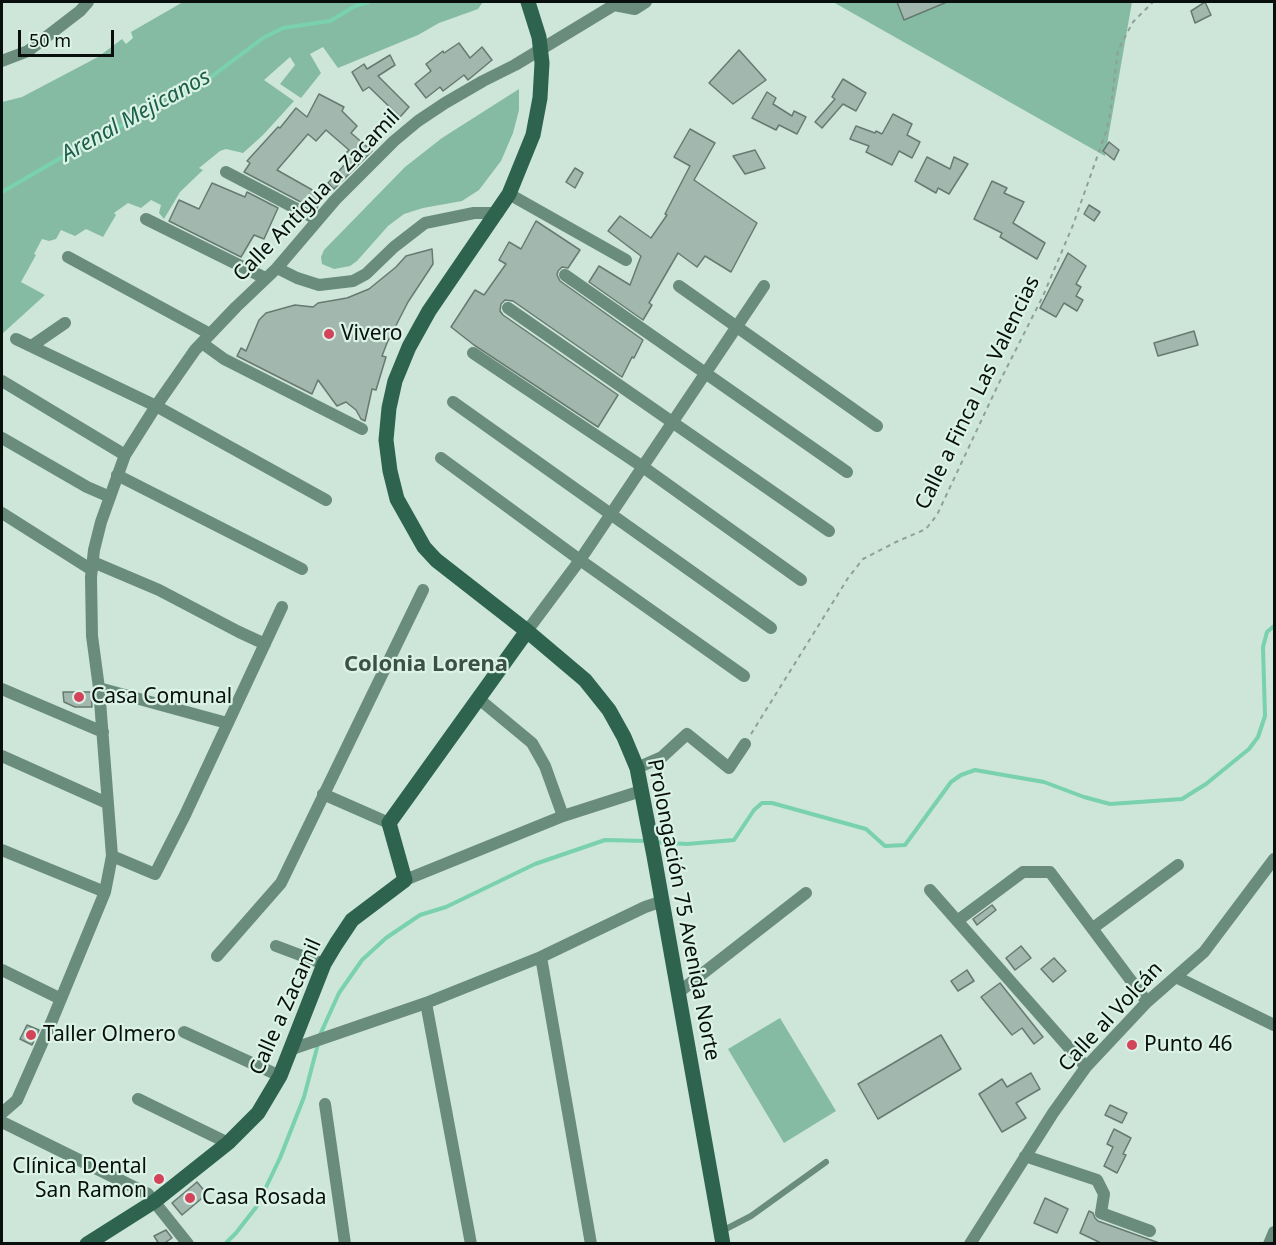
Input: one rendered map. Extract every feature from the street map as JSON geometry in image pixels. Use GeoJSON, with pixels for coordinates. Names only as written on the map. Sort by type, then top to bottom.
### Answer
{"type":"FeatureCollection","features":[{"type":"Feature","properties":{"kind":"main road","name":"Prolongación 75 Avenida Norte"},"geometry":{"type":"LineString","coordinates":[[528,2],[540,46],[542,63],[540,98],[533,135],[509,194],[498,213],[429,311],[410,347],[395,381],[389,408],[386,440],[397,499],[424,547],[436,560],[585,680],[609,710],[624,736],[637,768],[663,901],[722,1240]]}},
{"type":"Feature","properties":{"kind":"main road"},"geometry":{"type":"LineString","coordinates":[[405,880],[390,823],[527,631]]}},
{"type":"Feature","properties":{"kind":"main road","name":"Calle a Zacamil"},"geometry":{"type":"LineString","coordinates":[[87,1244],[155,1201],[228,1143],[258,1113],[280,1076],[292,1049],[324,964],[352,920],[405,880]]}},
{"type":"Feature","properties":{"kind":"street"},"geometry":{"type":"LineString","coordinates":[[2,61],[28,51],[80,11],[88,2]]}},
{"type":"Feature","properties":{"kind":"street"},"geometry":{"type":"LineString","coordinates":[[614,3],[635,9],[646,2]]}},
{"type":"Feature","properties":{"kind":"street","name":"Calle Antigua a Zacamil"},"geometry":{"type":"LineString","coordinates":[[2,1113],[16,1100],[61,999],[105,892],[112,856],[99,688],[92,636],[92,566],[101,522],[125,455],[156,406],[206,338],[277,268],[379,155],[418,121],[483,81],[515,65],[614,3]]}},
{"type":"Feature","properties":{"kind":"street"},"geometry":{"type":"LineString","coordinates":[[226,172],[318,220]]}},
{"type":"Feature","properties":{"kind":"street"},"geometry":{"type":"LineString","coordinates":[[509,194],[626,260]]}},
{"type":"Feature","properties":{"kind":"street"},"geometry":{"type":"LineString","coordinates":[[277,268],[319,285],[353,281],[366,274],[394,247],[425,224],[474,213],[498,213]]}},
{"type":"Feature","properties":{"kind":"street"},"geometry":{"type":"LineString","coordinates":[[146,219],[265,278]]}},
{"type":"Feature","properties":{"kind":"street"},"geometry":{"type":"LineString","coordinates":[[68,257],[206,338],[224,359],[362,429]]}},
{"type":"Feature","properties":{"kind":"street"},"geometry":{"type":"LineString","coordinates":[[565,275],[847,472]]}},
{"type":"Feature","properties":{"kind":"street"},"geometry":{"type":"LineString","coordinates":[[679,286],[877,426]]}},
{"type":"Feature","properties":{"kind":"street"},"geometry":{"type":"LineString","coordinates":[[527,631],[580,560],[764,286]]}},
{"type":"Feature","properties":{"kind":"street"},"geometry":{"type":"LineString","coordinates":[[508,308],[829,531]]}},
{"type":"Feature","properties":{"kind":"street"},"geometry":{"type":"LineString","coordinates":[[33,345],[65,323]]}},
{"type":"Feature","properties":{"kind":"street"},"geometry":{"type":"LineString","coordinates":[[16,339],[33,345],[156,406],[326,500]]}},
{"type":"Feature","properties":{"kind":"street"},"geometry":{"type":"LineString","coordinates":[[473,353],[643,467],[801,580]]}},
{"type":"Feature","properties":{"kind":"street"},"geometry":{"type":"LineString","coordinates":[[2,381],[125,455]]}},
{"type":"Feature","properties":{"kind":"street"},"geometry":{"type":"LineString","coordinates":[[453,402],[771,627]]}},
{"type":"Feature","properties":{"kind":"street"},"geometry":{"type":"LineString","coordinates":[[2,438],[87,487],[110,497]]}},
{"type":"Feature","properties":{"kind":"street"},"geometry":{"type":"LineString","coordinates":[[441,458],[744,676]]}},
{"type":"Feature","properties":{"kind":"street"},"geometry":{"type":"LineString","coordinates":[[117,476],[302,569]]}},
{"type":"Feature","properties":{"kind":"street"},"geometry":{"type":"LineString","coordinates":[[2,513],[92,566],[159,590],[265,644]]}},
{"type":"Feature","properties":{"kind":"street"},"geometry":{"type":"LineString","coordinates":[[217,956],[281,883],[423,590]]}},
{"type":"Feature","properties":{"kind":"street"},"geometry":{"type":"LineString","coordinates":[[112,856],[155,874],[185,816],[282,607]]}},
{"type":"Feature","properties":{"kind":"street"},"geometry":{"type":"LineString","coordinates":[[99,688],[227,723]]}},
{"type":"Feature","properties":{"kind":"street"},"geometry":{"type":"LineString","coordinates":[[2,689],[103,732]]}},
{"type":"Feature","properties":{"kind":"street"},"geometry":{"type":"LineString","coordinates":[[479,699],[532,743],[545,766],[563,816]]}},
{"type":"Feature","properties":{"kind":"street"},"geometry":{"type":"LineString","coordinates":[[637,768],[662,757],[687,734],[729,768],[745,744]]}},
{"type":"Feature","properties":{"kind":"street"},"geometry":{"type":"LineString","coordinates":[[2,756],[107,803]]}},
{"type":"Feature","properties":{"kind":"street"},"geometry":{"type":"LineString","coordinates":[[405,880],[563,816],[641,791]]}},
{"type":"Feature","properties":{"kind":"street"},"geometry":{"type":"LineString","coordinates":[[323,794],[390,823]]}},
{"type":"Feature","properties":{"kind":"street"},"geometry":{"type":"LineString","coordinates":[[2,850],[105,892]]}},
{"type":"Feature","properties":{"kind":"street","name":"Calle al Volcán"},"geometry":{"type":"LineString","coordinates":[[970,1244],[1086,1067],[1147,1002],[1212,943],[1275,859]]}},
{"type":"Feature","properties":{"kind":"street"},"geometry":{"type":"LineString","coordinates":[[1093,928],[1178,865]]}},
{"type":"Feature","properties":{"kind":"street"},"geometry":{"type":"LineString","coordinates":[[957,921],[1023,872],[1050,872],[1147,1002]]}},
{"type":"Feature","properties":{"kind":"street"},"geometry":{"type":"LineString","coordinates":[[930,890],[1086,1067]]}},
{"type":"Feature","properties":{"kind":"street"},"geometry":{"type":"LineString","coordinates":[[679,992],[806,892]]}},
{"type":"Feature","properties":{"kind":"street"},"geometry":{"type":"LineString","coordinates":[[292,1049],[426,1003],[541,957],[645,907],[663,901]]}},
{"type":"Feature","properties":{"kind":"street"},"geometry":{"type":"LineString","coordinates":[[276,946],[324,964]]}},
{"type":"Feature","properties":{"kind":"street"},"geometry":{"type":"LineString","coordinates":[[541,957],[591,1244]]}},
{"type":"Feature","properties":{"kind":"street"},"geometry":{"type":"LineString","coordinates":[[2,970],[61,999]]}},
{"type":"Feature","properties":{"kind":"street"},"geometry":{"type":"LineString","coordinates":[[1176,977],[1275,1025]]}},
{"type":"Feature","properties":{"kind":"street"},"geometry":{"type":"LineString","coordinates":[[426,1003],[471,1244]]}},
{"type":"Feature","properties":{"kind":"street"},"geometry":{"type":"LineString","coordinates":[[184,1032],[280,1076]]}},
{"type":"Feature","properties":{"kind":"street"},"geometry":{"type":"LineString","coordinates":[[138,1099],[228,1143]]}},
{"type":"Feature","properties":{"kind":"street"},"geometry":{"type":"LineString","coordinates":[[325,1104],[345,1244]]}},
{"type":"Feature","properties":{"kind":"street"},"geometry":{"type":"LineString","coordinates":[[2,1122],[148,1194],[188,1244]]}},
{"type":"Feature","properties":{"kind":"street"},"geometry":{"type":"LineString","coordinates":[[1026,1156],[1097,1180],[1104,1194],[1101,1213],[1150,1231]]}},
{"type":"Feature","properties":{"kind":"street"},"geometry":{"type":"LineString","coordinates":[[1269,1244],[1275,1232]]}},
{"type":"Feature","properties":{"kind":"lane"},"geometry":{"type":"LineString","coordinates":[[722,1240],[751,1216],[826,1162]]}},
{"type":"Feature","properties":{"kind":"path","name":"Calle a Finca Las Valencias"},"geometry":{"type":"LineString","coordinates":[[745,744],[848,578],[863,559],[926,529],[937,515],[1043,296],[1073,225],[1107,129],[1121,44],[1133,22],[1153,2]]}},
{"type":"Feature","properties":{"kind":"green space"},"geometry":{"type":"Polygon","coordinates":[[[183,2],[483,2],[478,9],[439,23],[418,35],[338,68],[323,47],[310,54],[321,73],[301,98],[280,84],[295,65],[290,57],[264,80],[294,101],[243,153],[226,149],[220,151],[199,168],[203,170],[180,192],[164,219],[159,213],[161,205],[151,200],[141,208],[128,203],[114,213],[116,215],[103,237],[86,229],[75,236],[61,230],[56,239],[49,241],[42,239],[21,282],[45,295],[2,334],[2,102],[22,97],[98,57],[122,39],[126,44],[133,38],[131,32],[183,2]]]}},
{"type":"Feature","properties":{"kind":"green space"},"geometry":{"type":"Polygon","coordinates":[[[833,2],[1132,2],[1105,156],[833,2]]]}},
{"type":"Feature","properties":{"kind":"green space"},"geometry":{"type":"Polygon","coordinates":[[[519,89],[519,110],[513,133],[501,161],[479,190],[462,201],[404,214],[388,226],[350,266],[334,269],[322,264],[321,257],[324,250],[405,167],[442,138],[519,89]]]}},
{"type":"Feature","properties":{"kind":"green space"},"geometry":{"type":"Polygon","coordinates":[[[780,1018],[836,1111],[784,1143],[728,1049],[780,1018]]]}},
{"type":"Feature","properties":{"kind":"building"},"geometry":{"type":"Polygon","coordinates":[[[897,2],[947,2],[904,20],[897,2]]]}},
{"type":"Feature","properties":{"kind":"building"},"geometry":{"type":"Polygon","coordinates":[[[1205,2],[1211,15],[1195,23],[1191,11],[1205,2]]]}},
{"type":"Feature","properties":{"kind":"building"},"geometry":{"type":"Polygon","coordinates":[[[459,43],[470,58],[482,47],[492,60],[468,80],[464,75],[443,91],[440,87],[426,98],[415,84],[431,71],[426,64],[443,51],[444,53],[459,43]]]}},
{"type":"Feature","properties":{"kind":"building"},"geometry":{"type":"Polygon","coordinates":[[[739,50],[766,80],[733,104],[709,83],[739,50]]]}},
{"type":"Feature","properties":{"kind":"building"},"geometry":{"type":"Polygon","coordinates":[[[390,55],[395,65],[378,76],[409,107],[400,117],[369,87],[363,91],[352,72],[364,64],[367,69],[390,55]]]}},
{"type":"Feature","properties":{"kind":"building"},"geometry":{"type":"Polygon","coordinates":[[[843,79],[866,93],[856,111],[843,104],[822,128],[815,122],[835,99],[832,97],[843,79]]]}},
{"type":"Feature","properties":{"kind":"building"},"geometry":{"type":"Polygon","coordinates":[[[767,92],[776,98],[773,104],[792,116],[794,111],[806,117],[797,134],[779,125],[776,130],[752,118],[767,92]]]}},
{"type":"Feature","properties":{"kind":"building"},"geometry":{"type":"Polygon","coordinates":[[[319,94],[344,107],[342,111],[357,126],[351,133],[372,151],[334,189],[328,183],[348,161],[343,156],[349,150],[326,130],[316,141],[308,134],[277,170],[323,196],[316,210],[244,172],[250,163],[247,161],[278,127],[280,128],[296,108],[307,117],[319,94]]]}},
{"type":"Feature","properties":{"kind":"building"},"geometry":{"type":"Polygon","coordinates":[[[893,114],[912,124],[907,135],[920,142],[912,158],[899,151],[892,165],[866,152],[869,146],[850,139],[856,126],[882,134],[893,114]]]}},
{"type":"Feature","properties":{"kind":"building"},"geometry":{"type":"Polygon","coordinates":[[[690,129],[715,143],[694,180],[757,223],[731,272],[705,256],[697,267],[678,253],[649,303],[652,305],[643,320],[589,282],[599,266],[630,285],[641,256],[608,231],[620,216],[651,238],[667,215],[665,214],[690,166],[674,157],[690,129]]]}},
{"type":"Feature","properties":{"kind":"building"},"geometry":{"type":"Polygon","coordinates":[[[1109,142],[1119,150],[1114,160],[1103,151],[1109,142]]]}},
{"type":"Feature","properties":{"kind":"building"},"geometry":{"type":"Polygon","coordinates":[[[755,150],[765,168],[745,174],[733,156],[755,150]]]}},
{"type":"Feature","properties":{"kind":"building"},"geometry":{"type":"Polygon","coordinates":[[[927,157],[950,169],[954,157],[968,164],[949,194],[938,188],[936,193],[915,181],[927,157]]]}},
{"type":"Feature","properties":{"kind":"building"},"geometry":{"type":"Polygon","coordinates":[[[575,168],[583,173],[575,188],[566,182],[575,168]]]}},
{"type":"Feature","properties":{"kind":"building"},"geometry":{"type":"Polygon","coordinates":[[[992,181],[1007,188],[1004,193],[1024,202],[1013,223],[1045,243],[1037,259],[1000,237],[1002,233],[974,219],[992,181]]]}},
{"type":"Feature","properties":{"kind":"building"},"geometry":{"type":"Polygon","coordinates":[[[212,183],[245,197],[247,192],[278,208],[264,239],[254,235],[241,257],[169,221],[179,200],[199,209],[212,183]]]}},
{"type":"Feature","properties":{"kind":"building"},"geometry":{"type":"Polygon","coordinates":[[[1089,205],[1100,212],[1094,221],[1084,214],[1089,205]]]}},
{"type":"Feature","properties":{"kind":"building"},"geometry":{"type":"Polygon","coordinates":[[[536,221],[580,250],[568,268],[562,267],[558,271],[560,281],[643,340],[622,377],[513,301],[505,300],[501,304],[500,311],[503,315],[618,395],[598,427],[474,345],[451,327],[475,290],[484,295],[506,264],[499,260],[509,242],[521,249],[536,221]]]}},
{"type":"Feature","properties":{"kind":"building","name":"Vivero"},"geometry":{"type":"Polygon","coordinates":[[[432,249],[433,264],[408,302],[387,343],[382,356],[386,357],[376,390],[372,389],[365,421],[346,402],[337,406],[318,380],[312,394],[237,356],[241,348],[246,351],[259,320],[266,313],[295,305],[313,307],[318,303],[347,298],[369,289],[406,256],[432,249]]]}},
{"type":"Feature","properties":{"kind":"building"},"geometry":{"type":"Polygon","coordinates":[[[1068,253],[1086,266],[1076,284],[1081,287],[1076,296],[1083,300],[1077,311],[1064,303],[1056,317],[1040,308],[1068,253]]]}},
{"type":"Feature","properties":{"kind":"building"},"geometry":{"type":"Polygon","coordinates":[[[1194,331],[1198,345],[1158,356],[1154,343],[1194,331]]]}},
{"type":"Feature","properties":{"kind":"building","name":"Casa Comunal"},"geometry":{"type":"Polygon","coordinates":[[[63,692],[91,692],[92,707],[75,707],[64,702],[63,692]]]}},
{"type":"Feature","properties":{"kind":"building"},"geometry":{"type":"Polygon","coordinates":[[[992,905],[996,910],[977,925],[973,919],[992,905]]]}},
{"type":"Feature","properties":{"kind":"building"},"geometry":{"type":"Polygon","coordinates":[[[1021,946],[1031,958],[1015,970],[1006,958],[1021,946]]]}},
{"type":"Feature","properties":{"kind":"building"},"geometry":{"type":"Polygon","coordinates":[[[1054,958],[1066,971],[1053,982],[1041,969],[1054,958]]]}},
{"type":"Feature","properties":{"kind":"building"},"geometry":{"type":"Polygon","coordinates":[[[967,970],[974,981],[958,991],[951,981],[967,970]]]}},
{"type":"Feature","properties":{"kind":"building"},"geometry":{"type":"Polygon","coordinates":[[[1000,983],[1043,1037],[1034,1044],[1022,1028],[1012,1035],[981,997],[1000,983]]]}},
{"type":"Feature","properties":{"kind":"building","name":"Taller Olmero"},"geometry":{"type":"Polygon","coordinates":[[[27,1025],[39,1030],[32,1045],[20,1039],[27,1025]]]}},
{"type":"Feature","properties":{"kind":"building"},"geometry":{"type":"Polygon","coordinates":[[[941,1035],[961,1069],[878,1119],[858,1084],[941,1035]]]}},
{"type":"Feature","properties":{"kind":"building"},"geometry":{"type":"Polygon","coordinates":[[[1031,1073],[1040,1089],[1016,1103],[1026,1118],[1002,1132],[979,1094],[1002,1079],[1007,1087],[1031,1073]]]}},
{"type":"Feature","properties":{"kind":"building"},"geometry":{"type":"Polygon","coordinates":[[[1110,1105],[1127,1113],[1122,1123],[1105,1115],[1110,1105]]]}},
{"type":"Feature","properties":{"kind":"building"},"geometry":{"type":"Polygon","coordinates":[[[1114,1129],[1131,1138],[1117,1173],[1104,1166],[1113,1147],[1107,1144],[1114,1129]]]}},
{"type":"Feature","properties":{"kind":"building","name":"Casa Rosada"},"geometry":{"type":"Polygon","coordinates":[[[197,1182],[207,1194],[182,1215],[172,1203],[197,1182]]]}},
{"type":"Feature","properties":{"kind":"building"},"geometry":{"type":"Polygon","coordinates":[[[1045,1198],[1068,1209],[1057,1233],[1034,1223],[1045,1198]]]}},
{"type":"Feature","properties":{"kind":"building"},"geometry":{"type":"Polygon","coordinates":[[[1089,1211],[1098,1221],[1162,1244],[1103,1244],[1080,1233],[1089,1211]]]}},
{"type":"Feature","properties":{"kind":"building"},"geometry":{"type":"Polygon","coordinates":[[[166,1230],[172,1238],[159,1244],[154,1236],[166,1230]]]}},
{"type":"Feature","properties":{"kind":"waterway","name":"Arenal Mejicanos"},"geometry":{"type":"LineString","coordinates":[[2,192],[90,141],[195,89],[263,38],[283,28],[330,21],[355,6],[369,2]]}},
{"type":"Feature","properties":{"kind":"waterway"},"geometry":{"type":"LineString","coordinates":[[654,842],[687,844],[734,840],[754,810],[762,803],[772,803],[866,829],[885,846],[905,845],[951,782],[975,770],[1044,782],[1110,804],[1182,799],[1206,784],[1249,749],[1258,737],[1265,716],[1263,647],[1267,632],[1274,626]]}},
{"type":"Feature","properties":{"kind":"waterway"},"geometry":{"type":"LineString","coordinates":[[319,1037],[339,993],[362,960],[386,938],[420,915],[446,907],[535,864],[605,840],[646,841]]}},
{"type":"Feature","properties":{"kind":"waterway"},"geometry":{"type":"LineString","coordinates":[[225,1244],[257,1206],[280,1158],[304,1097],[318,1044]]}},
{"type":"Feature","properties":{"kind":"place","name":"Vivero"},"geometry":{"type":"Point","coordinates":[329,334]}},
{"type":"Feature","properties":{"kind":"place","name":"Casa Comunal"},"geometry":{"type":"Point","coordinates":[79,697]}},
{"type":"Feature","properties":{"kind":"place","name":"Taller Olmero"},"geometry":{"type":"Point","coordinates":[31,1035]}},
{"type":"Feature","properties":{"kind":"place","name":"Punto 46"},"geometry":{"type":"Point","coordinates":[1132,1045]}},
{"type":"Feature","properties":{"kind":"place","name":"Clínica Dental San Ramon"},"geometry":{"type":"Point","coordinates":[159,1179]}},
{"type":"Feature","properties":{"kind":"place","name":"Casa Rosada"},"geometry":{"type":"Point","coordinates":[190,1198]}},
{"type":"Feature","properties":{"kind":"district","name":"Colonia Lorena"},"geometry":{"type":"Point","coordinates":[426,665]}}]}
